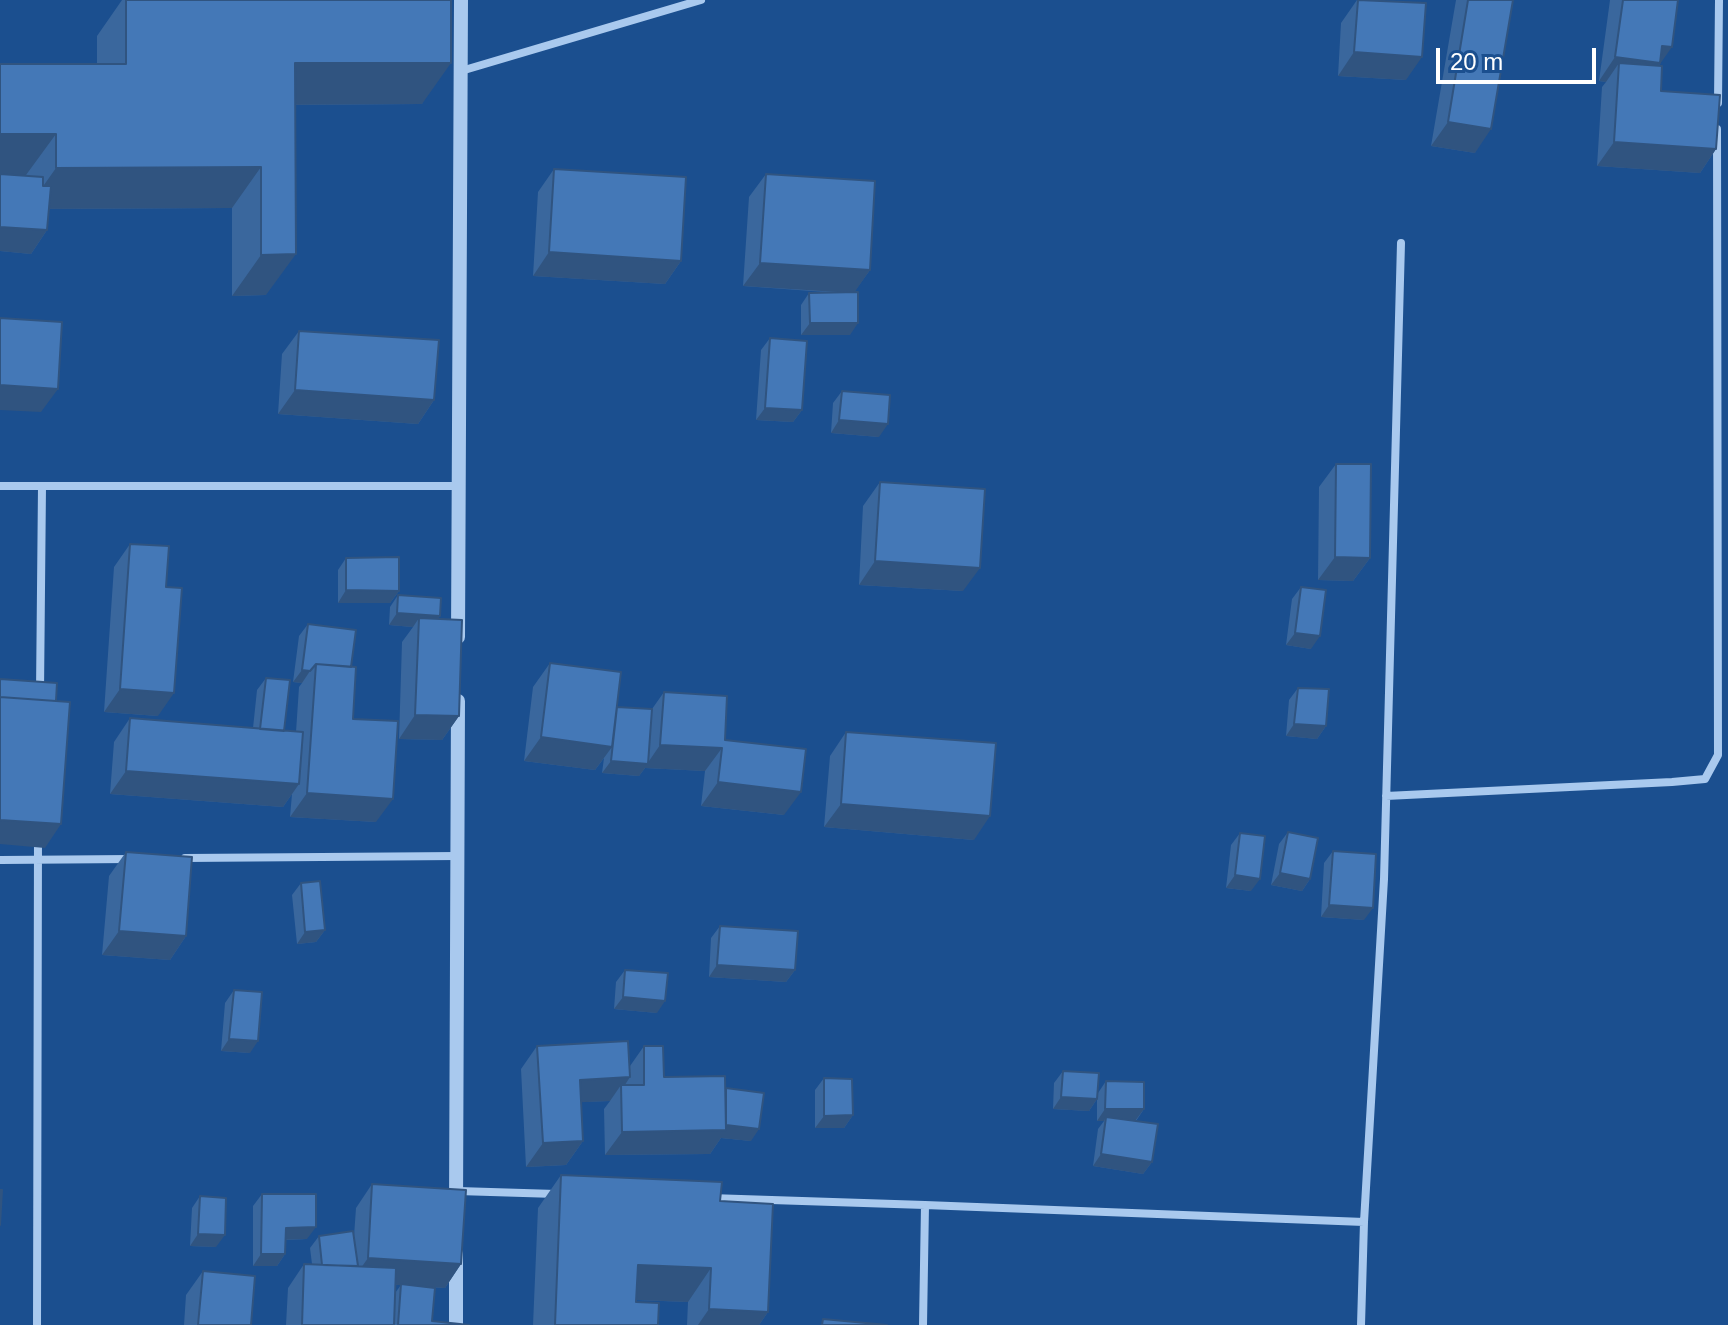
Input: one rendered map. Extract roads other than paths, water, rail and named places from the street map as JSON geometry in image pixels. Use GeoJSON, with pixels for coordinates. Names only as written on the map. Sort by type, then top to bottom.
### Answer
{"type":"FeatureCollection","features":[{"type":"Feature","properties":{"kind":"street"},"geometry":{"type":"LineString","coordinates":[[458,655],[461,0]]}},
{"type":"Feature","properties":{"kind":"street"},"geometry":{"type":"LineString","coordinates":[[461,71],[701,0]]}},
{"type":"Feature","properties":{"kind":"street"},"geometry":{"type":"LineString","coordinates":[[1386,796],[1705,779],[1718,755],[1717,135],[1724,15],[1719,0]]}},
{"type":"Feature","properties":{"kind":"street"},"geometry":{"type":"LineString","coordinates":[[1361,1325],[1384,879],[1401,243]]}},
{"type":"Feature","properties":{"kind":"street"},"geometry":{"type":"LineString","coordinates":[[0,486],[459,486]]}},
{"type":"Feature","properties":{"kind":"street"},"geometry":{"type":"LineString","coordinates":[[40,704],[42,486]]}},
{"type":"Feature","properties":{"kind":"street"},"geometry":{"type":"LineString","coordinates":[[456,1325],[458,686]]}},
{"type":"Feature","properties":{"kind":"street"},"geometry":{"type":"LineString","coordinates":[[37,1325],[38,828]]}},
{"type":"Feature","properties":{"kind":"street"},"geometry":{"type":"LineString","coordinates":[[178,858],[458,856]]}},
{"type":"Feature","properties":{"kind":"street"},"geometry":{"type":"LineString","coordinates":[[0,860],[147,858]]}},
{"type":"Feature","properties":{"kind":"street"},"geometry":{"type":"LineString","coordinates":[[456,1191],[566,1194]]}},
{"type":"Feature","properties":{"kind":"street"},"geometry":{"type":"LineString","coordinates":[[706,1198],[1364,1222]]}},
{"type":"Feature","properties":{"kind":"street"},"geometry":{"type":"LineString","coordinates":[[923,1325],[925,1205]]}}]}
